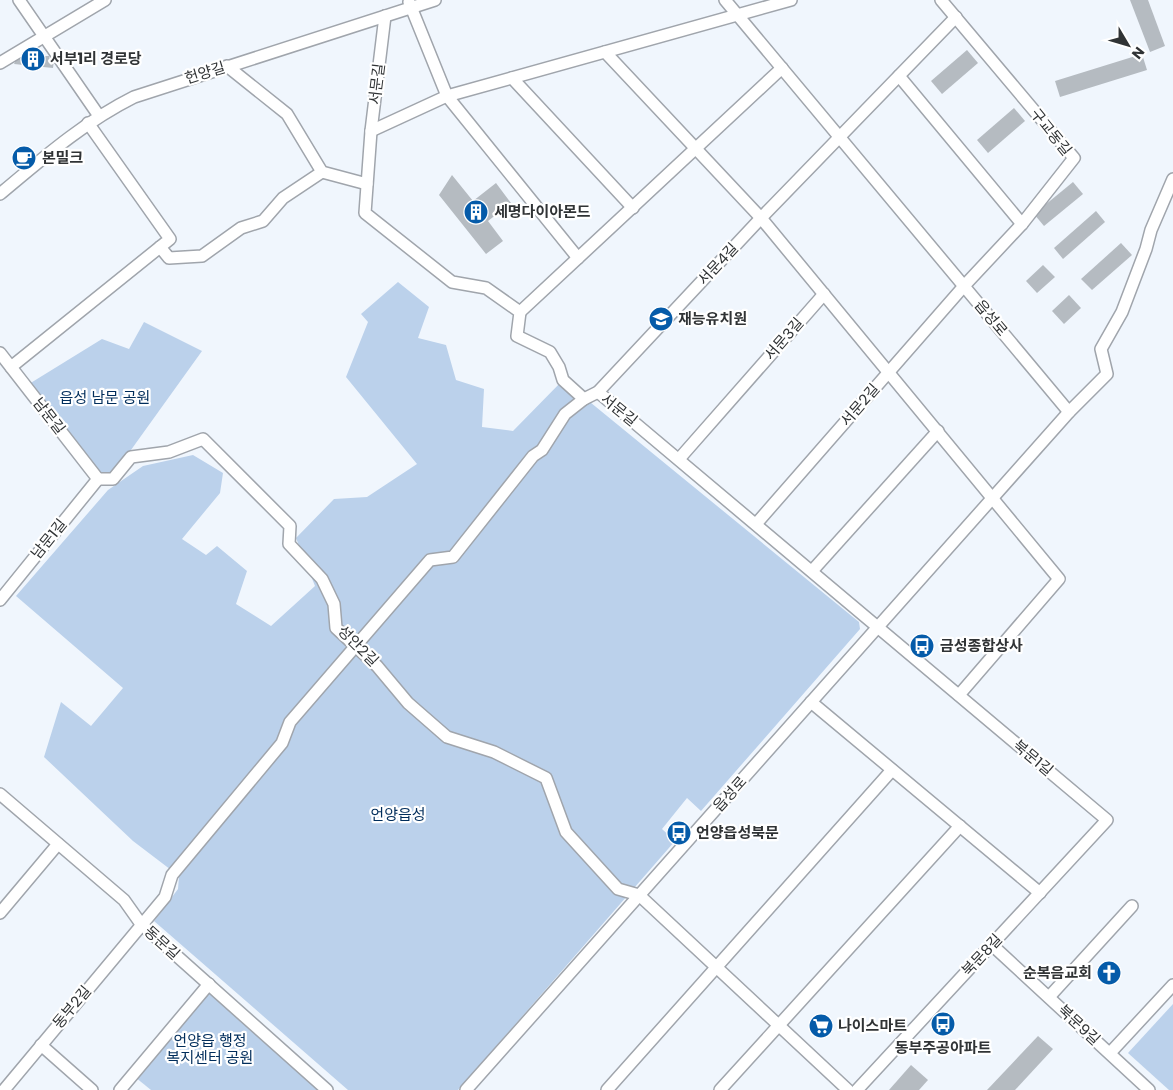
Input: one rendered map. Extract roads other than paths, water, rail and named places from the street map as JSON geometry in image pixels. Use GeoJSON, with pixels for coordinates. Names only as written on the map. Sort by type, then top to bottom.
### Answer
{"type":"FeatureCollection","features":[{"type":"Feature","properties":{"kind":"street"},"geometry":{"type":"LineString","coordinates":[[19,0],[99,116]]}},
{"type":"Feature","properties":{"kind":"street"},"geometry":{"type":"LineString","coordinates":[[0,63],[105,0]]}},
{"type":"Feature","properties":{"kind":"street","name":"헌양길"},"geometry":{"type":"LineString","coordinates":[[0,194],[54,147],[99,116],[134,97],[385,16],[410,4],[435,0]]}},
{"type":"Feature","properties":{"kind":"street","name":"읍성로"},"geometry":{"type":"LineString","coordinates":[[469,1089],[1069,412],[725,0]]}},
{"type":"Feature","properties":{"kind":"street"},"geometry":{"type":"LineString","coordinates":[[371,131],[447,96],[791,0]]}},
{"type":"Feature","properties":{"kind":"street","name":"구교동길"},"geometry":{"type":"LineString","coordinates":[[941,0],[1074,158],[1022,224],[964,286]]}},
{"type":"Feature","properties":{"kind":"street"},"geometry":{"type":"LineString","coordinates":[[410,4],[447,96],[578,258]]}},
{"type":"Feature","properties":{"kind":"street","name":"서문길"},"geometry":{"type":"LineString","coordinates":[[385,16],[371,131],[365,213],[452,282],[486,288],[520,312],[517,336],[550,352],[559,367],[563,380],[584,399],[598,392],[878,627]]}},
{"type":"Feature","properties":{"kind":"street"},"geometry":{"type":"LineString","coordinates":[[839,137],[956,17]]}},
{"type":"Feature","properties":{"kind":"street"},"geometry":{"type":"LineString","coordinates":[[605,52],[761,218],[938,430],[1059,579],[959,695]]}},
{"type":"Feature","properties":{"kind":"street"},"geometry":{"type":"LineString","coordinates":[[227,66],[287,114],[322,172],[367,184]]}},
{"type":"Feature","properties":{"kind":"street"},"geometry":{"type":"LineString","coordinates":[[520,312],[782,68]]}},
{"type":"Feature","properties":{"kind":"street"},"geometry":{"type":"LineString","coordinates":[[898,76],[1022,224]]}},
{"type":"Feature","properties":{"kind":"street"},"geometry":{"type":"LineString","coordinates":[[512,78],[633,208]]}},
{"type":"Feature","properties":{"kind":"street"},"geometry":{"type":"LineString","coordinates":[[11,367],[170,239],[88,123]]}},
{"type":"Feature","properties":{"kind":"street","name":"서문4길"},"geometry":{"type":"LineString","coordinates":[[598,392],[839,137]]}},
{"type":"Feature","properties":{"kind":"street"},"geometry":{"type":"LineString","coordinates":[[160,247],[169,258],[202,256],[241,228],[263,221],[283,198],[322,172]]}},
{"type":"Feature","properties":{"kind":"street"},"geometry":{"type":"LineString","coordinates":[[1069,412],[1107,374],[1101,349],[1122,312],[1146,249],[1151,230],[1173,178]]}},
{"type":"Feature","properties":{"kind":"street","name":"서문2길"},"geometry":{"type":"LineString","coordinates":[[756,524],[964,286]]}},
{"type":"Feature","properties":{"kind":"street","name":"서문3길"},"geometry":{"type":"LineString","coordinates":[[679,459],[824,294]]}},
{"type":"Feature","properties":{"kind":"street","name":"남문길"},"geometry":{"type":"LineString","coordinates":[[0,353],[98,479]]}},
{"type":"Feature","properties":{"kind":"street","name":"동부2길"},"geometry":{"type":"LineString","coordinates":[[4,1090],[165,897],[172,875],[282,743],[290,722],[430,560],[453,557],[533,456],[542,450],[566,414],[584,399]]}},
{"type":"Feature","properties":{"kind":"street"},"geometry":{"type":"LineString","coordinates":[[812,571],[938,430]]}},
{"type":"Feature","properties":{"kind":"street","name":"성안2길"},"geometry":{"type":"LineString","coordinates":[[98,479],[113,479],[131,457],[169,452],[202,439],[290,526],[289,544],[322,579],[334,604],[336,628],[378,666],[408,703],[447,737],[494,752],[546,778],[566,832],[618,889],[639,895]]}},
{"type":"Feature","properties":{"kind":"street","name":"남문1길"},"geometry":{"type":"LineString","coordinates":[[0,600],[98,479]]}},
{"type":"Feature","properties":{"kind":"street","name":"북문1길"},"geometry":{"type":"LineString","coordinates":[[878,627],[1107,820]]}},
{"type":"Feature","properties":{"kind":"street"},"geometry":{"type":"LineString","coordinates":[[811,702],[1040,893]]}},
{"type":"Feature","properties":{"kind":"street"},"geometry":{"type":"LineString","coordinates":[[607,1090],[892,770]]}},
{"type":"Feature","properties":{"kind":"street","name":"동문길"},"geometry":{"type":"LineString","coordinates":[[0,794],[124,900],[141,924],[327,1090]]}},
{"type":"Feature","properties":{"kind":"street","name":"북문8길"},"geometry":{"type":"LineString","coordinates":[[857,1090],[1107,820]]}},
{"type":"Feature","properties":{"kind":"street"},"geometry":{"type":"LineString","coordinates":[[720,1090],[960,826]]}},
{"type":"Feature","properties":{"kind":"street"},"geometry":{"type":"LineString","coordinates":[[0,913],[58,844]]}},
{"type":"Feature","properties":{"kind":"street"},"geometry":{"type":"LineString","coordinates":[[639,895],[848,1090]]}},
{"type":"Feature","properties":{"kind":"street","name":"북문9길"},"geometry":{"type":"LineString","coordinates":[[1049,998],[1132,906]]}},
{"type":"Feature","properties":{"kind":"street","name":"북문9길"},"geometry":{"type":"LineString","coordinates":[[992,945],[1149,1090]]}},
{"type":"Feature","properties":{"kind":"street"},"geometry":{"type":"LineString","coordinates":[[120,1090],[209,984]]}},
{"type":"Feature","properties":{"kind":"street","name":"북문9길"},"geometry":{"type":"LineString","coordinates":[[1110,1053],[1173,985]]}},
{"type":"Feature","properties":{"kind":"street"},"geometry":{"type":"LineString","coordinates":[[41,1045],[92,1090]]}},
{"type":"Feature","properties":{"kind":"place","name":"서부1리 경로당"},"geometry":{"type":"Point","coordinates":[33,59]}},
{"type":"Feature","properties":{"kind":"place","name":"본밀크"},"geometry":{"type":"Point","coordinates":[24,158]}},
{"type":"Feature","properties":{"kind":"place","name":"세명다이아몬드"},"geometry":{"type":"Point","coordinates":[476,212]}},
{"type":"Feature","properties":{"kind":"place","name":"재능유치원"},"geometry":{"type":"Point","coordinates":[661,319]}},
{"type":"Feature","properties":{"kind":"place","name":"금성종합상사"},"geometry":{"type":"Point","coordinates":[922,646]}},
{"type":"Feature","properties":{"kind":"place","name":"언양읍성북문"},"geometry":{"type":"Point","coordinates":[679,833]}},
{"type":"Feature","properties":{"kind":"place","name":"순복음교회"},"geometry":{"type":"Point","coordinates":[1109,973]}},
{"type":"Feature","properties":{"kind":"place","name":"동부주공아파트"},"geometry":{"type":"Point","coordinates":[943,1024]}},
{"type":"Feature","properties":{"kind":"place","name":"나이스마트"},"geometry":{"type":"Point","coordinates":[821,1026]}},
{"type":"Feature","properties":{"kind":"park label","name":"읍성 남문 공원"},"geometry":{"type":"Point","coordinates":[105,398]}},
{"type":"Feature","properties":{"kind":"park label","name":"언양읍성"},"geometry":{"type":"Point","coordinates":[398,815]}},
{"type":"Feature","properties":{"kind":"park label","name":"언양읍 행정 복지센터 공원"},"geometry":{"type":"Point","coordinates":[210,1050]}}]}
